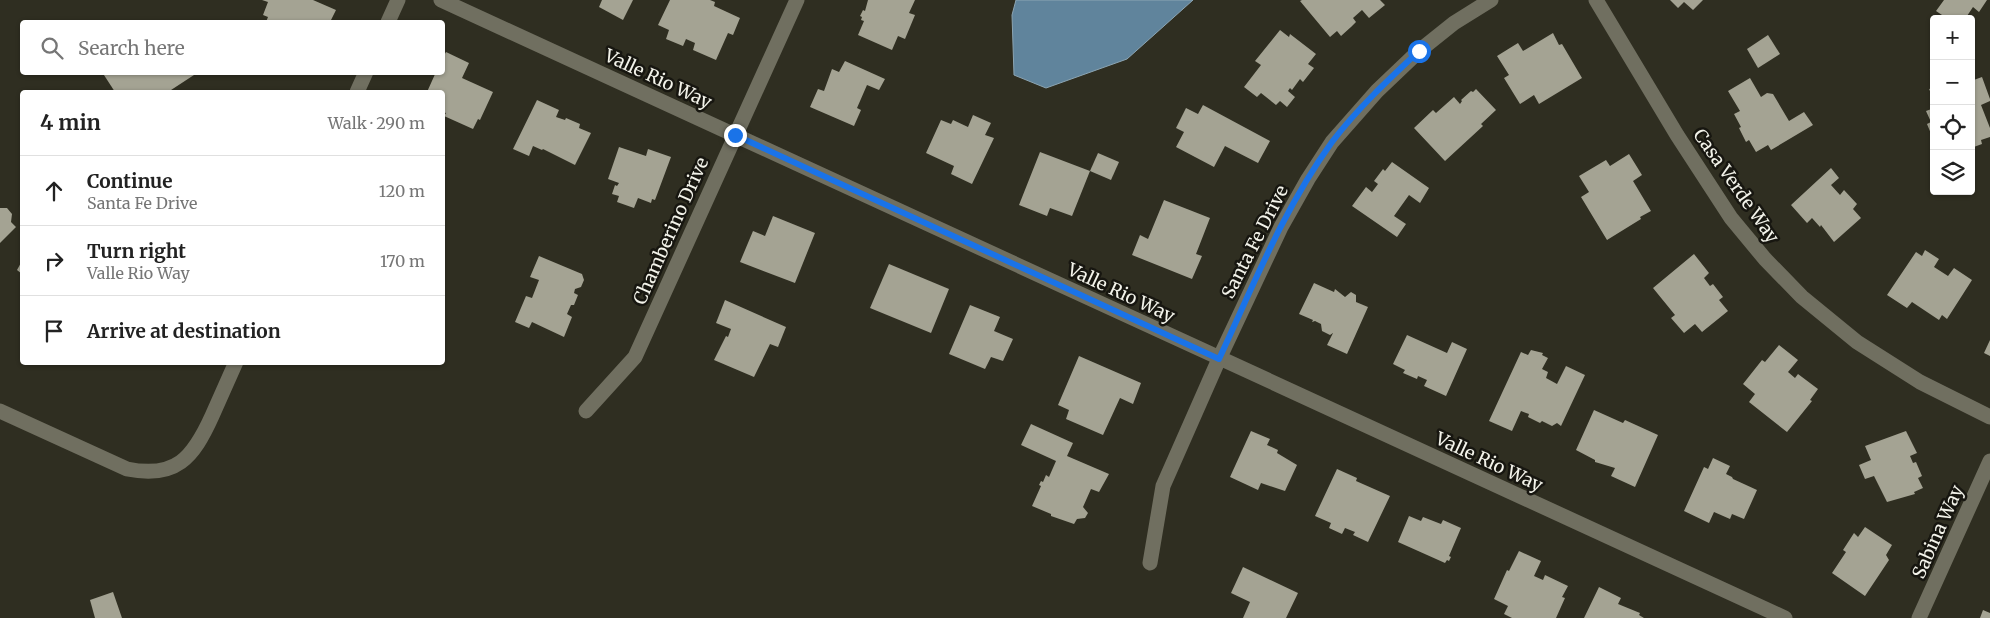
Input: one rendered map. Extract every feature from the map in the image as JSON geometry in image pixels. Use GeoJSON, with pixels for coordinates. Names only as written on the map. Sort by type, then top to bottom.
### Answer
{"type":"FeatureCollection","features":[{"type":"Feature","properties":{"kind":"street"},"geometry":{"type":"LineString","coordinates":[[389,20],[398,0]]}},
{"type":"Feature","properties":{"kind":"street","name":"Valle Rio Way"},"geometry":{"type":"LineString","coordinates":[[441,0],[1785,618]]}},
{"type":"Feature","properties":{"kind":"street","name":"Chamberino Drive"},"geometry":{"type":"LineString","coordinates":[[586,411],[635,357],[797,0]]}},
{"type":"Feature","properties":{"kind":"street","name":"Santa Fe Drive"},"geometry":{"type":"LineString","coordinates":[[1150,563],[1163,486],[1219,359],[1281,227],[1308,179],[1332,142],[1377,90],[1419,51],[1454,23],[1491,0]]}},
{"type":"Feature","properties":{"kind":"street","name":"Casa Verde Way"},"geometry":{"type":"LineString","coordinates":[[1596,0],[1677,135],[1731,218],[1765,259],[1802,297],[1857,342],[1920,382],[1990,418]]}},
{"type":"Feature","properties":{"kind":"street"},"geometry":{"type":"LineString","coordinates":[[358,90],[365,75]]}},
{"type":"Feature","properties":{"kind":"street"},"geometry":{"type":"LineString","coordinates":[[0,411],[127,468],[142,472],[156,472],[169,469],[192,453],[202,438],[235,365]]}},
{"type":"Feature","properties":{"kind":"street","name":"Sabina Way"},"geometry":{"type":"LineString","coordinates":[[1920,618],[1990,461]]}},
{"type":"Feature","properties":{"kind":"water"},"geometry":{"type":"Polygon","coordinates":[[[1016,0],[1193,0],[1127,59],[1046,88],[1014,75],[1012,15],[1016,0]]]}},
{"type":"Feature","properties":{"kind":"building"},"geometry":{"type":"Polygon","coordinates":[[[262,0],[313,0],[336,10],[331,20],[267,20],[268,17],[263,15],[268,2],[262,0]]]}},
{"type":"Feature","properties":{"kind":"building"},"geometry":{"type":"Polygon","coordinates":[[[602,0],[633,0],[623,20],[599,7],[602,0]]]}},
{"type":"Feature","properties":{"kind":"building"},"geometry":{"type":"Polygon","coordinates":[[[670,0],[710,0],[715,2],[714,6],[740,18],[733,35],[728,33],[716,60],[693,50],[695,43],[686,39],[683,46],[666,39],[669,30],[658,25],[670,0]]]}},
{"type":"Feature","properties":{"kind":"building"},"geometry":{"type":"Polygon","coordinates":[[[868,0],[915,0],[909,13],[915,15],[905,39],[898,36],[892,50],[858,35],[864,21],[861,20],[862,17],[860,16],[863,10],[865,11],[868,0]]]}},
{"type":"Feature","properties":{"kind":"building"},"geometry":{"type":"Polygon","coordinates":[[[1380,0],[1385,5],[1369,18],[1362,10],[1353,18],[1356,22],[1341,36],[1337,31],[1330,37],[1300,1],[1380,0]]]}},
{"type":"Feature","properties":{"kind":"building"},"geometry":{"type":"Polygon","coordinates":[[[1670,0],[1703,0],[1693,10],[1684,2],[1678,8],[1670,0]]]}},
{"type":"Feature","properties":{"kind":"building"},"geometry":{"type":"Polygon","coordinates":[[[1944,0],[1987,0],[1979,12],[1973,7],[1968,15],[1942,15],[1936,11],[1944,0]]]}},
{"type":"Feature","properties":{"kind":"building"},"geometry":{"type":"Polygon","coordinates":[[[1280,30],[1289,37],[1290,34],[1316,54],[1308,64],[1314,68],[1303,82],[1300,79],[1292,90],[1290,88],[1288,91],[1295,97],[1287,107],[1280,101],[1276,105],[1261,93],[1257,97],[1244,87],[1261,65],[1255,61],[1280,30]]]}},
{"type":"Feature","properties":{"kind":"building"},"geometry":{"type":"Polygon","coordinates":[[[1553,33],[1559,45],[1562,44],[1582,78],[1539,104],[1534,95],[1520,104],[1504,78],[1509,75],[1497,56],[1518,43],[1523,51],[1553,33]]]}},
{"type":"Feature","properties":{"kind":"building"},"geometry":{"type":"Polygon","coordinates":[[[1768,35],[1780,54],[1758,68],[1747,49],[1768,35]]]}},
{"type":"Feature","properties":{"kind":"building"},"geometry":{"type":"Polygon","coordinates":[[[446,52],[469,63],[462,78],[493,92],[480,120],[478,119],[473,129],[445,116],[445,90],[428,90],[435,75],[445,75],[446,52]]]}},
{"type":"Feature","properties":{"kind":"building"},"geometry":{"type":"Polygon","coordinates":[[[845,61],[885,79],[879,90],[867,85],[857,108],[861,110],[854,126],[810,107],[818,89],[824,91],[832,69],[839,72],[845,61]]]}},
{"type":"Feature","properties":{"kind":"building"},"geometry":{"type":"Polygon","coordinates":[[[104,75],[194,75],[171,90],[114,90],[104,75]]]}},
{"type":"Feature","properties":{"kind":"building"},"geometry":{"type":"Polygon","coordinates":[[[1982,77],[1990,99],[1990,101],[1981,105],[1990,128],[1990,137],[1981,140],[1982,144],[1975,147],[1975,105],[1975,80],[1982,77]]]}},
{"type":"Feature","properties":{"kind":"building"},"geometry":{"type":"Polygon","coordinates":[[[1750,78],[1761,97],[1767,93],[1773,94],[1789,121],[1804,112],[1813,125],[1771,150],[1768,145],[1756,152],[1749,140],[1746,142],[1739,128],[1741,127],[1734,114],[1740,111],[1728,91],[1750,78]]]}},
{"type":"Feature","properties":{"kind":"building"},"geometry":{"type":"Polygon","coordinates":[[[1476,89],[1496,110],[1481,124],[1483,126],[1445,161],[1414,128],[1433,110],[1436,113],[1454,97],[1460,104],[1461,100],[1476,89]]]}},
{"type":"Feature","properties":{"kind":"building"},"geometry":{"type":"Polygon","coordinates":[[[537,100],[559,110],[556,117],[565,120],[566,118],[580,124],[579,128],[591,133],[575,165],[533,146],[529,156],[513,149],[537,100]]]}},
{"type":"Feature","properties":{"kind":"building"},"geometry":{"type":"Polygon","coordinates":[[[1203,105],[1270,141],[1258,163],[1225,146],[1214,167],[1176,147],[1184,132],[1176,128],[1186,108],[1198,114],[1203,105]]]}},
{"type":"Feature","properties":{"kind":"building"},"geometry":{"type":"Polygon","coordinates":[[[1930,110],[1930,120],[1926,111],[1930,110]]]}},
{"type":"Feature","properties":{"kind":"building"},"geometry":{"type":"Polygon","coordinates":[[[973,115],[991,123],[985,135],[994,138],[972,184],[951,174],[954,166],[926,153],[941,120],[951,124],[953,120],[968,127],[973,115]]]}},
{"type":"Feature","properties":{"kind":"building"},"geometry":{"type":"Polygon","coordinates":[[[619,147],[646,156],[648,149],[671,157],[655,200],[652,199],[651,203],[638,198],[634,208],[617,202],[619,196],[612,194],[615,185],[617,186],[619,183],[608,179],[619,147]]]}},
{"type":"Feature","properties":{"kind":"building"},"geometry":{"type":"Polygon","coordinates":[[[1040,152],[1090,171],[1072,216],[1050,208],[1047,216],[1019,205],[1040,152]]]}},
{"type":"Feature","properties":{"kind":"building"},"geometry":{"type":"Polygon","coordinates":[[[1098,153],[1119,162],[1111,180],[1090,171],[1098,153]]]}},
{"type":"Feature","properties":{"kind":"building"},"geometry":{"type":"Polygon","coordinates":[[[1629,154],[1642,175],[1633,181],[1651,211],[1607,240],[1581,197],[1589,192],[1579,176],[1606,160],[1610,166],[1629,154]]]}},
{"type":"Feature","properties":{"kind":"building"},"geometry":{"type":"Polygon","coordinates":[[[1392,162],[1429,188],[1420,203],[1409,195],[1394,216],[1406,224],[1397,237],[1352,206],[1366,187],[1372,192],[1378,184],[1374,181],[1383,169],[1385,171],[1392,162]]]}},
{"type":"Feature","properties":{"kind":"building"},"geometry":{"type":"Polygon","coordinates":[[[1831,168],[1839,178],[1831,185],[1840,195],[1844,190],[1857,204],[1853,209],[1861,218],[1834,242],[1821,225],[1820,227],[1812,218],[1807,223],[1791,205],[1831,168]]]}},
{"type":"Feature","properties":{"kind":"building"},"geometry":{"type":"Polygon","coordinates":[[[1164,200],[1210,218],[1196,254],[1202,256],[1192,279],[1132,255],[1140,235],[1148,239],[1164,200]]]}},
{"type":"Feature","properties":{"kind":"building"},"geometry":{"type":"Polygon","coordinates":[[[0,208],[7,208],[12,214],[11,222],[16,227],[0,243],[0,208]]]}},
{"type":"Feature","properties":{"kind":"building"},"geometry":{"type":"Polygon","coordinates":[[[773,216],[815,233],[795,283],[740,262],[753,231],[765,236],[773,216]]]}},
{"type":"Feature","properties":{"kind":"building"},"geometry":{"type":"Polygon","coordinates":[[[1925,250],[1939,259],[1934,267],[1948,276],[1954,268],[1972,280],[1947,319],[1942,315],[1939,320],[1912,302],[1907,308],[1887,295],[1916,252],[1922,256],[1925,250]]]}},
{"type":"Feature","properties":{"kind":"building"},"geometry":{"type":"Polygon","coordinates":[[[1694,254],[1709,273],[1704,278],[1710,286],[1713,284],[1723,297],[1719,300],[1728,311],[1702,332],[1695,324],[1684,333],[1671,318],[1675,315],[1653,288],[1694,254]]]}},
{"type":"Feature","properties":{"kind":"building"},"geometry":{"type":"Polygon","coordinates":[[[539,256],[582,274],[584,280],[581,287],[575,289],[574,293],[578,295],[574,305],[571,305],[567,314],[572,317],[564,337],[532,322],[529,328],[515,322],[526,296],[532,298],[539,280],[530,277],[539,256]]]}},
{"type":"Feature","properties":{"kind":"building"},"geometry":{"type":"Polygon","coordinates":[[[889,264],[949,289],[931,333],[870,308],[889,264]]]}},
{"type":"Feature","properties":{"kind":"building"},"geometry":{"type":"Polygon","coordinates":[[[1314,283],[1334,292],[1335,289],[1345,297],[1351,292],[1356,295],[1356,302],[1368,307],[1347,354],[1327,345],[1333,333],[1330,335],[1322,331],[1321,324],[1315,321],[1312,322],[1313,320],[1299,314],[1314,283]]]}},
{"type":"Feature","properties":{"kind":"building"},"geometry":{"type":"Polygon","coordinates":[[[725,300],[786,327],[778,347],[770,344],[754,377],[714,360],[731,329],[716,323],[725,300]]]}},
{"type":"Feature","properties":{"kind":"building"},"geometry":{"type":"Polygon","coordinates":[[[970,305],[1000,317],[994,331],[1013,339],[1003,361],[991,357],[985,369],[949,354],[970,305]]]}},
{"type":"Feature","properties":{"kind":"building"},"geometry":{"type":"Polygon","coordinates":[[[1407,335],[1447,353],[1452,342],[1467,349],[1446,396],[1424,386],[1427,380],[1418,376],[1417,379],[1403,373],[1405,370],[1393,364],[1407,335]]]}},
{"type":"Feature","properties":{"kind":"building"},"geometry":{"type":"Polygon","coordinates":[[[1990,340],[1990,356],[1984,353],[1990,340]]]}},
{"type":"Feature","properties":{"kind":"building"},"geometry":{"type":"Polygon","coordinates":[[[1779,345],[1798,360],[1788,372],[1795,378],[1798,374],[1818,389],[1810,400],[1812,401],[1787,432],[1749,402],[1755,394],[1743,384],[1762,360],[1765,362],[1779,345]]]}},
{"type":"Feature","properties":{"kind":"building"},"geometry":{"type":"Polygon","coordinates":[[[1531,350],[1543,353],[1542,355],[1548,358],[1542,369],[1548,372],[1546,378],[1557,384],[1566,366],[1585,375],[1561,426],[1557,423],[1552,426],[1542,421],[1540,423],[1528,417],[1529,414],[1521,411],[1512,431],[1489,421],[1521,352],[1528,355],[1531,350]]]}},
{"type":"Feature","properties":{"kind":"building"},"geometry":{"type":"Polygon","coordinates":[[[1079,356],[1141,383],[1133,404],[1120,398],[1103,435],[1066,419],[1069,410],[1058,405],[1079,356]]]}},
{"type":"Feature","properties":{"kind":"building"},"geometry":{"type":"Polygon","coordinates":[[[1594,410],[1623,423],[1625,420],[1658,435],[1635,487],[1611,476],[1615,468],[1595,462],[1595,460],[1576,450],[1594,410]]]}},
{"type":"Feature","properties":{"kind":"building"},"geometry":{"type":"Polygon","coordinates":[[[1031,424],[1073,443],[1067,456],[1109,474],[1099,492],[1091,489],[1083,507],[1088,513],[1085,518],[1077,519],[1074,524],[1051,516],[1051,514],[1032,506],[1041,486],[1039,485],[1041,481],[1043,482],[1046,475],[1049,477],[1056,461],[1021,445],[1031,424]]]}},
{"type":"Feature","properties":{"kind":"building"},"geometry":{"type":"Polygon","coordinates":[[[1251,431],[1270,439],[1267,445],[1278,450],[1277,453],[1297,465],[1285,491],[1261,483],[1258,490],[1230,477],[1251,431]]]}},
{"type":"Feature","properties":{"kind":"building"},"geometry":{"type":"Polygon","coordinates":[[[1906,431],[1917,453],[1910,456],[1913,463],[1916,462],[1922,476],[1918,478],[1923,488],[1914,492],[1915,494],[1887,502],[1874,476],[1865,479],[1859,465],[1871,460],[1865,446],[1906,431]]]}},
{"type":"Feature","properties":{"kind":"building"},"geometry":{"type":"Polygon","coordinates":[[[1713,458],[1730,466],[1726,474],[1757,490],[1744,519],[1732,514],[1730,519],[1714,512],[1709,523],[1684,511],[1704,467],[1708,469],[1713,458]]]}},
{"type":"Feature","properties":{"kind":"building"},"geometry":{"type":"Polygon","coordinates":[[[1337,469],[1357,478],[1356,481],[1390,496],[1368,542],[1353,535],[1355,532],[1345,528],[1342,534],[1329,528],[1331,523],[1315,516],[1337,469]]]}},
{"type":"Feature","properties":{"kind":"building"},"geometry":{"type":"Polygon","coordinates":[[[1409,516],[1421,521],[1423,517],[1441,524],[1443,520],[1461,528],[1449,556],[1451,557],[1449,561],[1447,560],[1445,563],[1398,542],[1409,516]]]}},
{"type":"Feature","properties":{"kind":"building"},"geometry":{"type":"Polygon","coordinates":[[[1865,527],[1892,545],[1886,555],[1889,560],[1865,596],[1832,573],[1846,552],[1843,550],[1854,533],[1858,537],[1865,527]]]}},
{"type":"Feature","properties":{"kind":"building"},"geometry":{"type":"Polygon","coordinates":[[[1519,551],[1541,561],[1534,576],[1543,580],[1545,575],[1568,586],[1562,597],[1565,598],[1556,618],[1512,618],[1504,614],[1508,606],[1494,599],[1507,570],[1509,571],[1519,551]]]}},
{"type":"Feature","properties":{"kind":"building"},"geometry":{"type":"Polygon","coordinates":[[[1243,567],[1298,593],[1286,618],[1243,618],[1250,602],[1231,593],[1243,567]]]}},
{"type":"Feature","properties":{"kind":"building"},"geometry":{"type":"Polygon","coordinates":[[[1599,587],[1621,598],[1618,604],[1640,613],[1639,615],[1644,618],[1584,618],[1599,587]]]}},
{"type":"Feature","properties":{"kind":"building"},"geometry":{"type":"Polygon","coordinates":[[[113,592],[122,618],[95,618],[90,600],[113,592]]]}},
{"type":"Feature","properties":{"kind":"building"},"geometry":{"type":"Polygon","coordinates":[[[1983,610],[1990,613],[1990,618],[1980,618],[1983,610]]]}},
{"type":"Feature","properties":{"kind":"route"},"geometry":{"type":"LineString","coordinates":[[735,135],[1219,359],[1281,227],[1308,179],[1332,142],[1377,90],[1419,51]]}}]}
